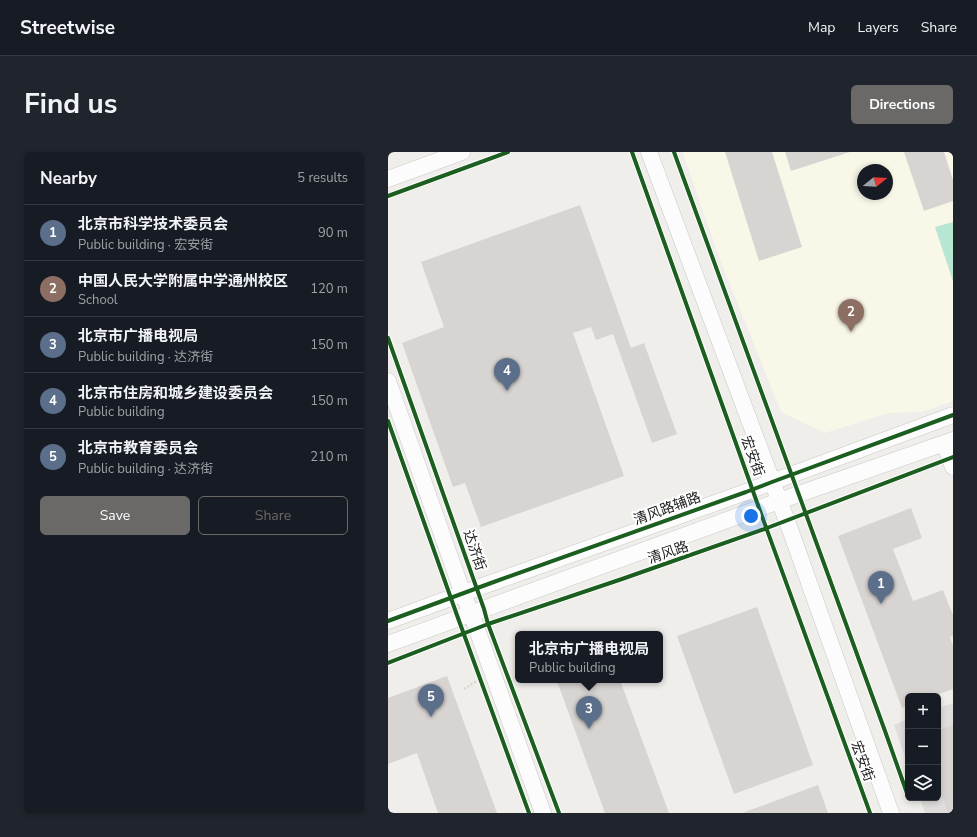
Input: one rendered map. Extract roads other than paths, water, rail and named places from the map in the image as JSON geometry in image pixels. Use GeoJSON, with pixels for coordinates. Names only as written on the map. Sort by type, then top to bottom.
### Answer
{"type":"FeatureCollection","features":[{"type":"Feature","properties":{"kind":"street"},"geometry":{"type":"LineString","coordinates":[[388,179],[462,152]]}},
{"type":"Feature","properties":{"kind":"street","name":"宏安街"},"geometry":{"type":"LineString","coordinates":[[649,152],[779,501],[891,813]]}},
{"type":"Feature","properties":{"kind":"street","name":"达济街"},"geometry":{"type":"LineString","coordinates":[[388,381],[463,594],[543,813]]}},
{"type":"Feature","properties":{"kind":"street","name":"清风路辅路"},"geometry":{"type":"LineString","coordinates":[[388,621],[746,492],[953,415]]}},
{"type":"Feature","properties":{"kind":"street"},"geometry":{"type":"LineString","coordinates":[[949,441],[953,467]]}},
{"type":"Feature","properties":{"kind":"street","name":"清风路"},"geometry":{"type":"LineString","coordinates":[[388,644],[779,501],[949,441]]}},
{"type":"Feature","properties":{"kind":"place","name":"中国人民大学附属中学通州校区"},"geometry":{"type":"Point","coordinates":[851,332]}},
{"type":"Feature","properties":{"kind":"place","name":"北京市住房和城乡建设委员会"},"geometry":{"type":"Point","coordinates":[507,391]}},
{"type":"Feature","properties":{"kind":"place","name":"北京市科学技术委员会"},"geometry":{"type":"Point","coordinates":[881,604]}},
{"type":"Feature","properties":{"kind":"place","name":"北京市教育委员会"},"geometry":{"type":"Point","coordinates":[431,717]}},
{"type":"Feature","properties":{"kind":"place","name":"北京市广播电视局"},"geometry":{"type":"Point","coordinates":[589,729]}}]}
